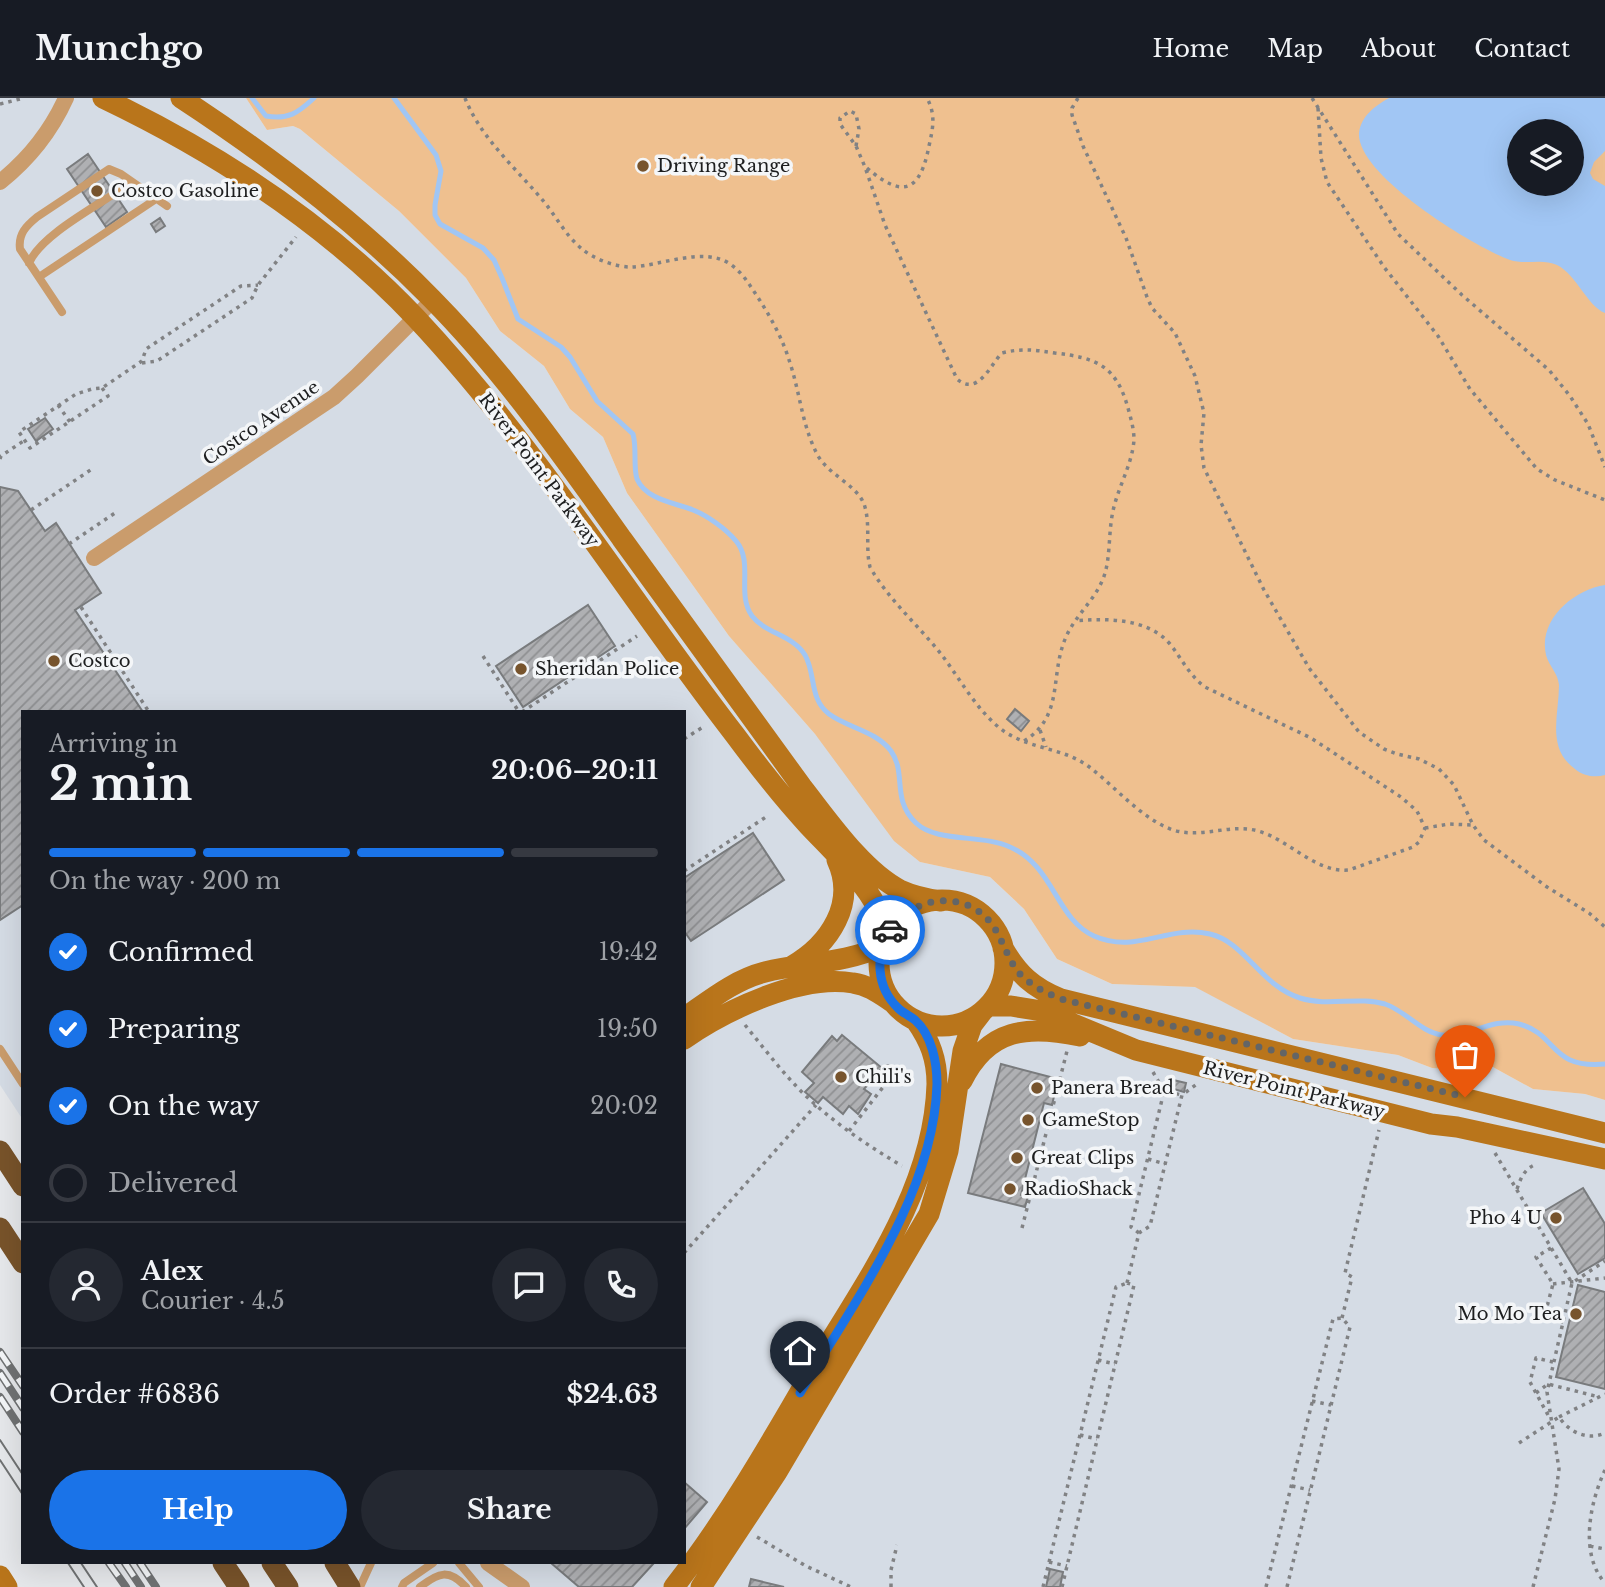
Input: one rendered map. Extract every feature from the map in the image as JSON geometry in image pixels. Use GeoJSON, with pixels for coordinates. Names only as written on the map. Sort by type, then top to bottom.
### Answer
{"type":"FeatureCollection","features":[{"type":"Feature","properties":{"kind":"highway"},"geometry":{"type":"LineString","coordinates":[[0,1151],[21,1183]]}},
{"type":"Feature","properties":{"kind":"highway"},"geometry":{"type":"LineString","coordinates":[[0,1228],[21,1260]]}},
{"type":"Feature","properties":{"kind":"highway"},"geometry":{"type":"LineString","coordinates":[[224,1564],[239,1587]]}},
{"type":"Feature","properties":{"kind":"highway"},"geometry":{"type":"LineString","coordinates":[[273,1564],[288,1587]]}},
{"type":"Feature","properties":{"kind":"highway"},"geometry":{"type":"LineString","coordinates":[[336,1564],[350,1587]]}},
{"type":"Feature","properties":{"kind":"street"},"geometry":{"type":"LineString","coordinates":[[0,182],[38,144],[66,98]]}},
{"type":"Feature","properties":{"kind":"street","name":"River Point Parkway"},"geometry":{"type":"LineString","coordinates":[[103,98],[190,142],[265,191],[336,245],[415,318],[470,379],[519,440],[734,734],[795,810],[869,891],[885,938]]}},
{"type":"Feature","properties":{"kind":"street","name":"River Point Parkway"},"geometry":{"type":"LineString","coordinates":[[181,98],[267,157],[344,216],[433,300],[510,387],[802,787],[840,834],[871,868],[895,887],[922,898],[942,901]]}},
{"type":"Feature","properties":{"kind":"street","name":"Costco Avenue"},"geometry":{"type":"LineString","coordinates":[[94,558],[320,407],[358,376],[433,300]]}},
{"type":"Feature","properties":{"kind":"street"},"geometry":{"type":"LineString","coordinates":[[790,967],[813,952],[827,936],[838,916],[845,894],[845,882],[833,851]]}},
{"type":"Feature","properties":{"kind":"street"},"geometry":{"type":"LineString","coordinates":[[686,1017],[742,980],[763,972],[840,961],[867,953],[885,938],[900,917],[920,905],[942,901],[959,903],[977,911],[992,924],[1003,948],[1004,978],[995,998],[967,1035],[960,1062],[948,1152],[933,1203],[919,1233],[777,1472],[701,1587]]}},
{"type":"Feature","properties":{"kind":"street"},"geometry":{"type":"LineString","coordinates":[[885,938],[880,957],[880,976],[893,1003]]}},
{"type":"Feature","properties":{"kind":"street","name":"River Point Parkway"},"geometry":{"type":"LineString","coordinates":[[1003,948],[1027,981],[1061,999],[1605,1133]]}},
{"type":"Feature","properties":{"kind":"street"},"geometry":{"type":"LineString","coordinates":[[674,1587],[757,1465],[896,1227],[926,1149],[937,1085],[933,1051],[916,1021],[865,986],[851,982],[822,984],[754,1000],[716,1018],[686,1038]]}},
{"type":"Feature","properties":{"kind":"street","name":"River Point Parkway"},"geometry":{"type":"LineString","coordinates":[[985,1009],[1011,1006],[1042,1011],[1116,1044],[1431,1124],[1457,1127],[1605,1159]]}},
{"type":"Feature","properties":{"kind":"street"},"geometry":{"type":"LineString","coordinates":[[916,1021],[936,1026],[952,1026],[963,1023],[985,1009]]}},
{"type":"Feature","properties":{"kind":"street"},"geometry":{"type":"LineString","coordinates":[[957,1096],[966,1073],[978,1056],[990,1045],[1010,1034],[1051,1031],[1116,1044]]}},
{"type":"Feature","properties":{"kind":"street"},"geometry":{"type":"LineString","coordinates":[[489,1564],[522,1587]]}},
{"type":"Feature","properties":{"kind":"street"},"geometry":{"type":"LineString","coordinates":[[0,1576],[7,1587]]}},
{"type":"Feature","properties":{"kind":"lane"},"geometry":{"type":"LineString","coordinates":[[62,312],[20,249],[21,233],[37,217],[109,169],[121,174],[166,206]]}},
{"type":"Feature","properties":{"kind":"lane"},"geometry":{"type":"LineString","coordinates":[[29,263],[33,255],[51,237],[123,188],[136,186]]}},
{"type":"Feature","properties":{"kind":"lane"},"geometry":{"type":"LineString","coordinates":[[39,277],[156,199]]}},
{"type":"Feature","properties":{"kind":"lane"},"geometry":{"type":"LineString","coordinates":[[0,1049],[21,1081]]}},
{"type":"Feature","properties":{"kind":"lane"},"geometry":{"type":"LineString","coordinates":[[360,1587],[372,1564]]}},
{"type":"Feature","properties":{"kind":"lane"},"geometry":{"type":"LineString","coordinates":[[402,1587],[432,1564]]}},
{"type":"Feature","properties":{"kind":"lane"},"geometry":{"type":"LineString","coordinates":[[460,1564],[479,1587]]}},
{"type":"Feature","properties":{"kind":"lane"},"geometry":{"type":"LineString","coordinates":[[420,1587],[431,1579],[447,1574],[453,1575],[466,1587]]}},
{"type":"Feature","properties":{"kind":"path"},"geometry":{"type":"LineString","coordinates":[[0,104],[24,98]]}},
{"type":"Feature","properties":{"kind":"path"},"geometry":{"type":"LineString","coordinates":[[465,98],[506,158],[545,203],[571,239],[589,254],[606,262],[631,267],[713,257],[730,264],[744,276],[781,339],[806,429],[817,454],[832,474],[862,500],[867,524],[867,557],[875,576],[935,647],[983,711],[1003,730],[1024,741],[1062,752],[1087,765],[1141,811],[1172,829],[1189,834],[1255,830],[1288,843],[1317,863],[1339,870],[1349,870],[1413,847],[1423,836],[1425,828],[1422,819],[1410,803],[1324,746],[1196,681],[1162,636],[1126,622],[1097,619],[1075,621]]}},
{"type":"Feature","properties":{"kind":"path"},"geometry":{"type":"LineString","coordinates":[[865,167],[895,186],[911,186],[917,181],[926,163],[934,118],[927,98]]}},
{"type":"Feature","properties":{"kind":"path"},"geometry":{"type":"LineString","coordinates":[[1078,98],[1072,108],[1072,116],[1083,146],[1126,238],[1152,308],[1175,333],[1195,376],[1204,413],[1201,444],[1204,468],[1264,590],[1310,668],[1348,721],[1368,740],[1384,749],[1439,769],[1454,785],[1473,825],[1484,840],[1605,927]]}},
{"type":"Feature","properties":{"kind":"path"},"geometry":{"type":"LineString","coordinates":[[1312,98],[1398,234],[1462,295],[1549,370],[1588,424],[1605,467]]}},
{"type":"Feature","properties":{"kind":"path"},"geometry":{"type":"LineString","coordinates":[[1318,107],[1321,158],[1327,182],[1384,267],[1438,336],[1470,389],[1537,468],[1555,480],[1605,500]]}},
{"type":"Feature","properties":{"kind":"path"},"geometry":{"type":"LineString","coordinates":[[856,146],[859,121],[856,114],[850,111],[840,118],[840,124],[856,146],[885,225],[957,379],[962,383],[976,383],[983,379],[1002,353],[1029,349],[1080,356],[1106,367],[1119,385],[1132,421],[1133,447],[1114,505],[1104,578],[1075,621],[1060,652],[1051,709],[1040,730],[1024,741]]}},
{"type":"Feature","properties":{"kind":"path"},"geometry":{"type":"LineString","coordinates":[[103,388],[108,396],[30,448],[19,432],[83,391],[103,388],[140,363],[158,361],[252,298],[258,285],[296,237]]}},
{"type":"Feature","properties":{"kind":"path"},"geometry":{"type":"LineString","coordinates":[[140,363],[146,349],[241,286],[258,285]]}},
{"type":"Feature","properties":{"kind":"path"},"geometry":{"type":"LineString","coordinates":[[58,405],[70,422]]}},
{"type":"Feature","properties":{"kind":"path"},"geometry":{"type":"LineString","coordinates":[[0,459],[25,440]]}},
{"type":"Feature","properties":{"kind":"path"},"geometry":{"type":"LineString","coordinates":[[31,510],[92,469]]}},
{"type":"Feature","properties":{"kind":"path"},"geometry":{"type":"LineString","coordinates":[[69,544],[115,513]]}},
{"type":"Feature","properties":{"kind":"path"},"geometry":{"type":"LineString","coordinates":[[80,607],[148,710]]}},
{"type":"Feature","properties":{"kind":"path"},"geometry":{"type":"LineString","coordinates":[[524,710],[638,636]]}},
{"type":"Feature","properties":{"kind":"path"},"geometry":{"type":"LineString","coordinates":[[484,656],[520,710]]}},
{"type":"Feature","properties":{"kind":"path"},"geometry":{"type":"LineString","coordinates":[[686,738],[703,727]]}},
{"type":"Feature","properties":{"kind":"path"},"geometry":{"type":"LineString","coordinates":[[1040,730],[1047,748]]}},
{"type":"Feature","properties":{"kind":"path"},"geometry":{"type":"LineString","coordinates":[[686,870],[769,815]]}},
{"type":"Feature","properties":{"kind":"path"},"geometry":{"type":"LineString","coordinates":[[1425,828],[1448,824],[1473,825]]}},
{"type":"Feature","properties":{"kind":"path"},"geometry":{"type":"LineString","coordinates":[[745,1025],[788,1077],[816,1105],[849,1131],[902,1166]]}},
{"type":"Feature","properties":{"kind":"path"},"geometry":{"type":"LineString","coordinates":[[1022,1228],[1069,1046]]}},
{"type":"Feature","properties":{"kind":"path"},"geometry":{"type":"LineString","coordinates":[[849,1131],[887,1082],[890,1075],[887,1061]]}},
{"type":"Feature","properties":{"kind":"path"},"geometry":{"type":"LineString","coordinates":[[1149,1066],[1164,1091],[1182,1095]]}},
{"type":"Feature","properties":{"kind":"path"},"geometry":{"type":"LineString","coordinates":[[1139,1233],[1131,1227],[1169,1071]]}},
{"type":"Feature","properties":{"kind":"path"},"geometry":{"type":"LineString","coordinates":[[1127,1283],[1139,1233],[1150,1226],[1182,1095],[1202,1080]]}},
{"type":"Feature","properties":{"kind":"path"},"geometry":{"type":"LineString","coordinates":[[686,1250],[816,1105]]}},
{"type":"Feature","properties":{"kind":"path"},"geometry":{"type":"LineString","coordinates":[[1342,1318],[1352,1277],[1345,1273],[1381,1125]]}},
{"type":"Feature","properties":{"kind":"path"},"geometry":{"type":"LineString","coordinates":[[1495,1153],[1572,1283]]}},
{"type":"Feature","properties":{"kind":"path"},"geometry":{"type":"LineString","coordinates":[[1148,1159],[1165,1164]]}},
{"type":"Feature","properties":{"kind":"path"},"geometry":{"type":"LineString","coordinates":[[1517,1189],[1524,1173],[1537,1164]]}},
{"type":"Feature","properties":{"kind":"path"},"geometry":{"type":"LineString","coordinates":[[1551,1248],[1536,1257],[1553,1284],[1544,1318],[1563,1322]]}},
{"type":"Feature","properties":{"kind":"path"},"geometry":{"type":"LineString","coordinates":[[1533,1587],[1558,1484],[1558,1455],[1547,1405],[1548,1384],[1572,1283],[1605,1261]]}},
{"type":"Feature","properties":{"kind":"path"},"geometry":{"type":"LineString","coordinates":[[1553,1284],[1605,1278]]}},
{"type":"Feature","properties":{"kind":"path"},"geometry":{"type":"LineString","coordinates":[[1043,1587],[1116,1287],[1127,1283],[1134,1285],[1062,1587]]}},
{"type":"Feature","properties":{"kind":"path"},"geometry":{"type":"LineString","coordinates":[[1266,1587],[1333,1319],[1342,1318]]}},
{"type":"Feature","properties":{"kind":"path"},"geometry":{"type":"LineString","coordinates":[[1287,1587],[1350,1327],[1342,1318]]}},
{"type":"Feature","properties":{"kind":"path"},"geometry":{"type":"LineString","coordinates":[[1551,1420],[1530,1382],[1536,1358],[1553,1362]]}},
{"type":"Feature","properties":{"kind":"path"},"geometry":{"type":"LineString","coordinates":[[1098,1360],[1115,1364]]}},
{"type":"Feature","properties":{"kind":"path"},"geometry":{"type":"LineString","coordinates":[[1536,1393],[1548,1384]]}},
{"type":"Feature","properties":{"kind":"path"},"geometry":{"type":"LineString","coordinates":[[1548,1384],[1600,1397]]}},
{"type":"Feature","properties":{"kind":"path"},"geometry":{"type":"LineString","coordinates":[[1519,1443],[1551,1420],[1605,1394]]}},
{"type":"Feature","properties":{"kind":"path"},"geometry":{"type":"LineString","coordinates":[[1312,1401],[1331,1405]]}},
{"type":"Feature","properties":{"kind":"path"},"geometry":{"type":"LineString","coordinates":[[1559,1416],[1572,1431],[1579,1434],[1593,1437],[1605,1433]]}},
{"type":"Feature","properties":{"kind":"path"},"geometry":{"type":"LineString","coordinates":[[1080,1435],[1097,1439]]}},
{"type":"Feature","properties":{"kind":"path"},"geometry":{"type":"LineString","coordinates":[[1605,1470],[1593,1511],[1590,1546],[1596,1570],[1605,1583]]}},
{"type":"Feature","properties":{"kind":"path"},"geometry":{"type":"LineString","coordinates":[[1292,1485],[1310,1490]]}},
{"type":"Feature","properties":{"kind":"path"},"geometry":{"type":"LineString","coordinates":[[757,1537],[806,1566],[851,1587]]}},
{"type":"Feature","properties":{"kind":"path"},"geometry":{"type":"LineString","coordinates":[[891,1587],[891,1570],[897,1545]]}},
{"type":"Feature","properties":{"kind":"path"},"geometry":{"type":"LineString","coordinates":[[1590,1546],[1605,1549]]}},
{"type":"Feature","properties":{"kind":"path"},"geometry":{"type":"LineString","coordinates":[[1049,1562],[1067,1566]]}},
{"type":"Feature","properties":{"kind":"shaded area"},"geometry":{"type":"Polygon","coordinates":[[[0,98],[246,98],[267,130],[293,126],[300,129],[399,211],[466,278],[500,331],[544,366],[570,409],[603,437],[627,493],[729,636],[815,734],[920,862],[990,877],[1024,909],[1057,959],[1112,984],[1196,987],[1293,1039],[1398,1055],[1432,1068],[1491,1066],[1533,1089],[1585,1094],[1605,1100],[1605,1587],[363,1587],[348,1564],[686,1564],[686,710],[21,710],[21,1117],[0,1085],[0,98]]]}},
{"type":"Feature","properties":{"kind":"shaded area"},"geometry":{"type":"Polygon","coordinates":[[[246,98],[1605,98],[1605,1100],[1585,1094],[1533,1089],[1491,1066],[1432,1068],[1398,1055],[1293,1039],[1195,987],[1112,984],[1057,959],[1024,909],[990,877],[920,862],[894,841],[815,734],[729,636],[627,493],[603,437],[570,409],[544,366],[500,331],[466,278],[399,211],[293,126],[267,130],[246,98]]]}},
{"type":"Feature","properties":{"kind":"water"},"geometry":{"type":"Polygon","coordinates":[[[1389,98],[1605,98],[1605,151],[1594,162],[1590,173],[1593,179],[1605,186],[1605,313],[1593,304],[1557,265],[1510,260],[1493,253],[1446,225],[1396,188],[1376,169],[1363,150],[1360,127],[1374,108],[1389,98]]]}},
{"type":"Feature","properties":{"kind":"water"},"geometry":{"type":"Polygon","coordinates":[[[1605,585],[1605,775],[1593,776],[1575,769],[1560,751],[1556,730],[1559,685],[1546,655],[1545,642],[1547,630],[1560,609],[1581,593],[1605,585]]]}},
{"type":"Feature","properties":{"kind":"building","name":"Costco Gasoline"},"geometry":{"type":"Polygon","coordinates":[[[88,154],[127,212],[106,227],[67,169],[88,154]]]}},
{"type":"Feature","properties":{"kind":"building"},"geometry":{"type":"Polygon","coordinates":[[[160,218],[165,226],[156,232],[151,224],[160,218]]]}},
{"type":"Feature","properties":{"kind":"building"},"geometry":{"type":"Polygon","coordinates":[[[45,418],[53,429],[36,441],[28,429],[45,418]]]}},
{"type":"Feature","properties":{"kind":"building","name":"Costco"},"geometry":{"type":"Polygon","coordinates":[[[0,487],[18,491],[45,531],[56,523],[101,593],[75,610],[142,710],[21,710],[21,906],[0,920],[0,487]]]}},
{"type":"Feature","properties":{"kind":"building"},"geometry":{"type":"Polygon","coordinates":[[[588,605],[615,646],[523,707],[496,666],[588,605]]]}},
{"type":"Feature","properties":{"kind":"building"},"geometry":{"type":"Polygon","coordinates":[[[1015,709],[1029,721],[1021,731],[1007,719],[1015,709]]]}},
{"type":"Feature","properties":{"kind":"building"},"geometry":{"type":"Polygon","coordinates":[[[753,833],[784,880],[691,941],[686,934],[686,877],[753,833]]]}},
{"type":"Feature","properties":{"kind":"building","name":"Chili's"},"geometry":{"type":"Polygon","coordinates":[[[842,1035],[882,1068],[864,1089],[871,1094],[858,1114],[849,1106],[843,1114],[823,1097],[818,1103],[805,1092],[814,1083],[802,1072],[832,1036],[837,1041],[842,1035]]]}},
{"type":"Feature","properties":{"kind":"building"},"geometry":{"type":"Polygon","coordinates":[[[1001,1064],[1058,1079],[1052,1105],[1044,1103],[1021,1195],[1028,1196],[1025,1207],[968,1193],[1001,1064]]]}},
{"type":"Feature","properties":{"kind":"building"},"geometry":{"type":"Polygon","coordinates":[[[1169,1079],[1186,1083],[1184,1092],[1167,1087],[1169,1079]]]}},
{"type":"Feature","properties":{"kind":"building"},"geometry":{"type":"Polygon","coordinates":[[[1583,1188],[1605,1224],[1605,1258],[1578,1274],[1541,1213],[1583,1188]]]}},
{"type":"Feature","properties":{"kind":"building"},"geometry":{"type":"Polygon","coordinates":[[[1578,1285],[1605,1292],[1605,1389],[1556,1377],[1578,1285]]]}},
{"type":"Feature","properties":{"kind":"building"},"geometry":{"type":"Polygon","coordinates":[[[686,1484],[707,1502],[686,1527],[686,1484]]]}},
{"type":"Feature","properties":{"kind":"building"},"geometry":{"type":"Polygon","coordinates":[[[552,1564],[653,1564],[632,1587],[579,1587],[552,1564]]]}},
{"type":"Feature","properties":{"kind":"building"},"geometry":{"type":"Polygon","coordinates":[[[1050,1569],[1063,1572],[1060,1587],[1046,1587],[1050,1569]]]}},
{"type":"Feature","properties":{"kind":"building"},"geometry":{"type":"Polygon","coordinates":[[[751,1579],[784,1587],[749,1587],[751,1579]]]}},
{"type":"Feature","properties":{"kind":"waterway"},"geometry":{"type":"LineString","coordinates":[[252,98],[266,116],[274,117],[292,114],[314,98]]}},
{"type":"Feature","properties":{"kind":"waterway"},"geometry":{"type":"LineString","coordinates":[[394,98],[436,155],[441,171],[435,215],[440,224],[483,248],[494,260],[518,319],[561,347],[597,401],[633,434],[636,474],[641,486],[662,500],[705,516],[736,541],[744,558],[745,598],[752,616],[764,627],[800,648],[811,670],[818,701],[829,714],[870,734],[891,751],[896,760],[904,805],[916,823],[925,829],[948,836],[999,843],[1025,856],[1046,879],[1071,918],[1094,936],[1124,942],[1180,933],[1210,934],[1233,946],[1274,984],[1300,998],[1321,1002],[1364,1001],[1385,1004],[1427,1030],[1442,1035],[1461,1034],[1499,1023],[1519,1024],[1541,1035],[1563,1056],[1573,1061],[1605,1064]]}},
{"type":"Feature","properties":{"kind":"tram line"},"geometry":{"type":"LineString","coordinates":[[0,1440],[21,1472]]}},
{"type":"Feature","properties":{"kind":"tram line"},"geometry":{"type":"LineString","coordinates":[[0,1460],[21,1492]]}},
{"type":"Feature","properties":{"kind":"tram line"},"geometry":{"type":"LineString","coordinates":[[69,1564],[84,1587]]}},
{"type":"Feature","properties":{"kind":"tram line"},"geometry":{"type":"LineString","coordinates":[[82,1564],[97,1587]]}},
{"type":"Feature","properties":{"kind":"railway"},"geometry":{"type":"LineString","coordinates":[[0,1352],[21,1383]]}},
{"type":"Feature","properties":{"kind":"railway"},"geometry":{"type":"LineString","coordinates":[[0,1373],[21,1405]]}},
{"type":"Feature","properties":{"kind":"railway"},"geometry":{"type":"LineString","coordinates":[[0,1397],[21,1429]]}},
{"type":"Feature","properties":{"kind":"railway"},"geometry":{"type":"LineString","coordinates":[[110,1564],[126,1587]]}},
{"type":"Feature","properties":{"kind":"railway"},"geometry":{"type":"LineString","coordinates":[[126,1564],[141,1587]]}},
{"type":"Feature","properties":{"kind":"railway"},"geometry":{"type":"LineString","coordinates":[[141,1564],[156,1587]]}},
{"type":"Feature","properties":{"kind":"way so far"},"geometry":{"type":"LineString","coordinates":[[890,930],[910,909],[930,902],[949,901],[970,906],[992,924],[1018,972],[1048,994],[1465,1097]]}},
{"type":"Feature","properties":{"kind":"place","name":"Driving Range"},"geometry":{"type":"Point","coordinates":[643,166]}},
{"type":"Feature","properties":{"kind":"place","name":"Costco Gasoline"},"geometry":{"type":"Point","coordinates":[97,191]}},
{"type":"Feature","properties":{"kind":"place","name":"Costco"},"geometry":{"type":"Point","coordinates":[54,661]}},
{"type":"Feature","properties":{"kind":"place","name":"Sheridan Police"},"geometry":{"type":"Point","coordinates":[521,669]}},
{"type":"Feature","properties":{"kind":"place","name":"Chili's"},"geometry":{"type":"Point","coordinates":[841,1077]}},
{"type":"Feature","properties":{"kind":"place","name":"Panera Bread"},"geometry":{"type":"Point","coordinates":[1037,1088]}},
{"type":"Feature","properties":{"kind":"place","name":"GameStop"},"geometry":{"type":"Point","coordinates":[1028,1120]}},
{"type":"Feature","properties":{"kind":"place","name":"Great Clips"},"geometry":{"type":"Point","coordinates":[1017,1158]}},
{"type":"Feature","properties":{"kind":"place","name":"RadioShack"},"geometry":{"type":"Point","coordinates":[1010,1189]}},
{"type":"Feature","properties":{"kind":"place","name":"Pho 4 U"},"geometry":{"type":"Point","coordinates":[1556,1218]}},
{"type":"Feature","properties":{"kind":"place","name":"Mo Mo Tea"},"geometry":{"type":"Point","coordinates":[1576,1314]}},
{"type":"Feature","properties":{"kind":"route"},"geometry":{"type":"LineString","coordinates":[[800,1393],[896,1227],[915,1184],[935,1106],[937,1085],[933,1051],[916,1021],[899,1009],[888,996],[880,976],[882,946],[890,930]]}}]}
